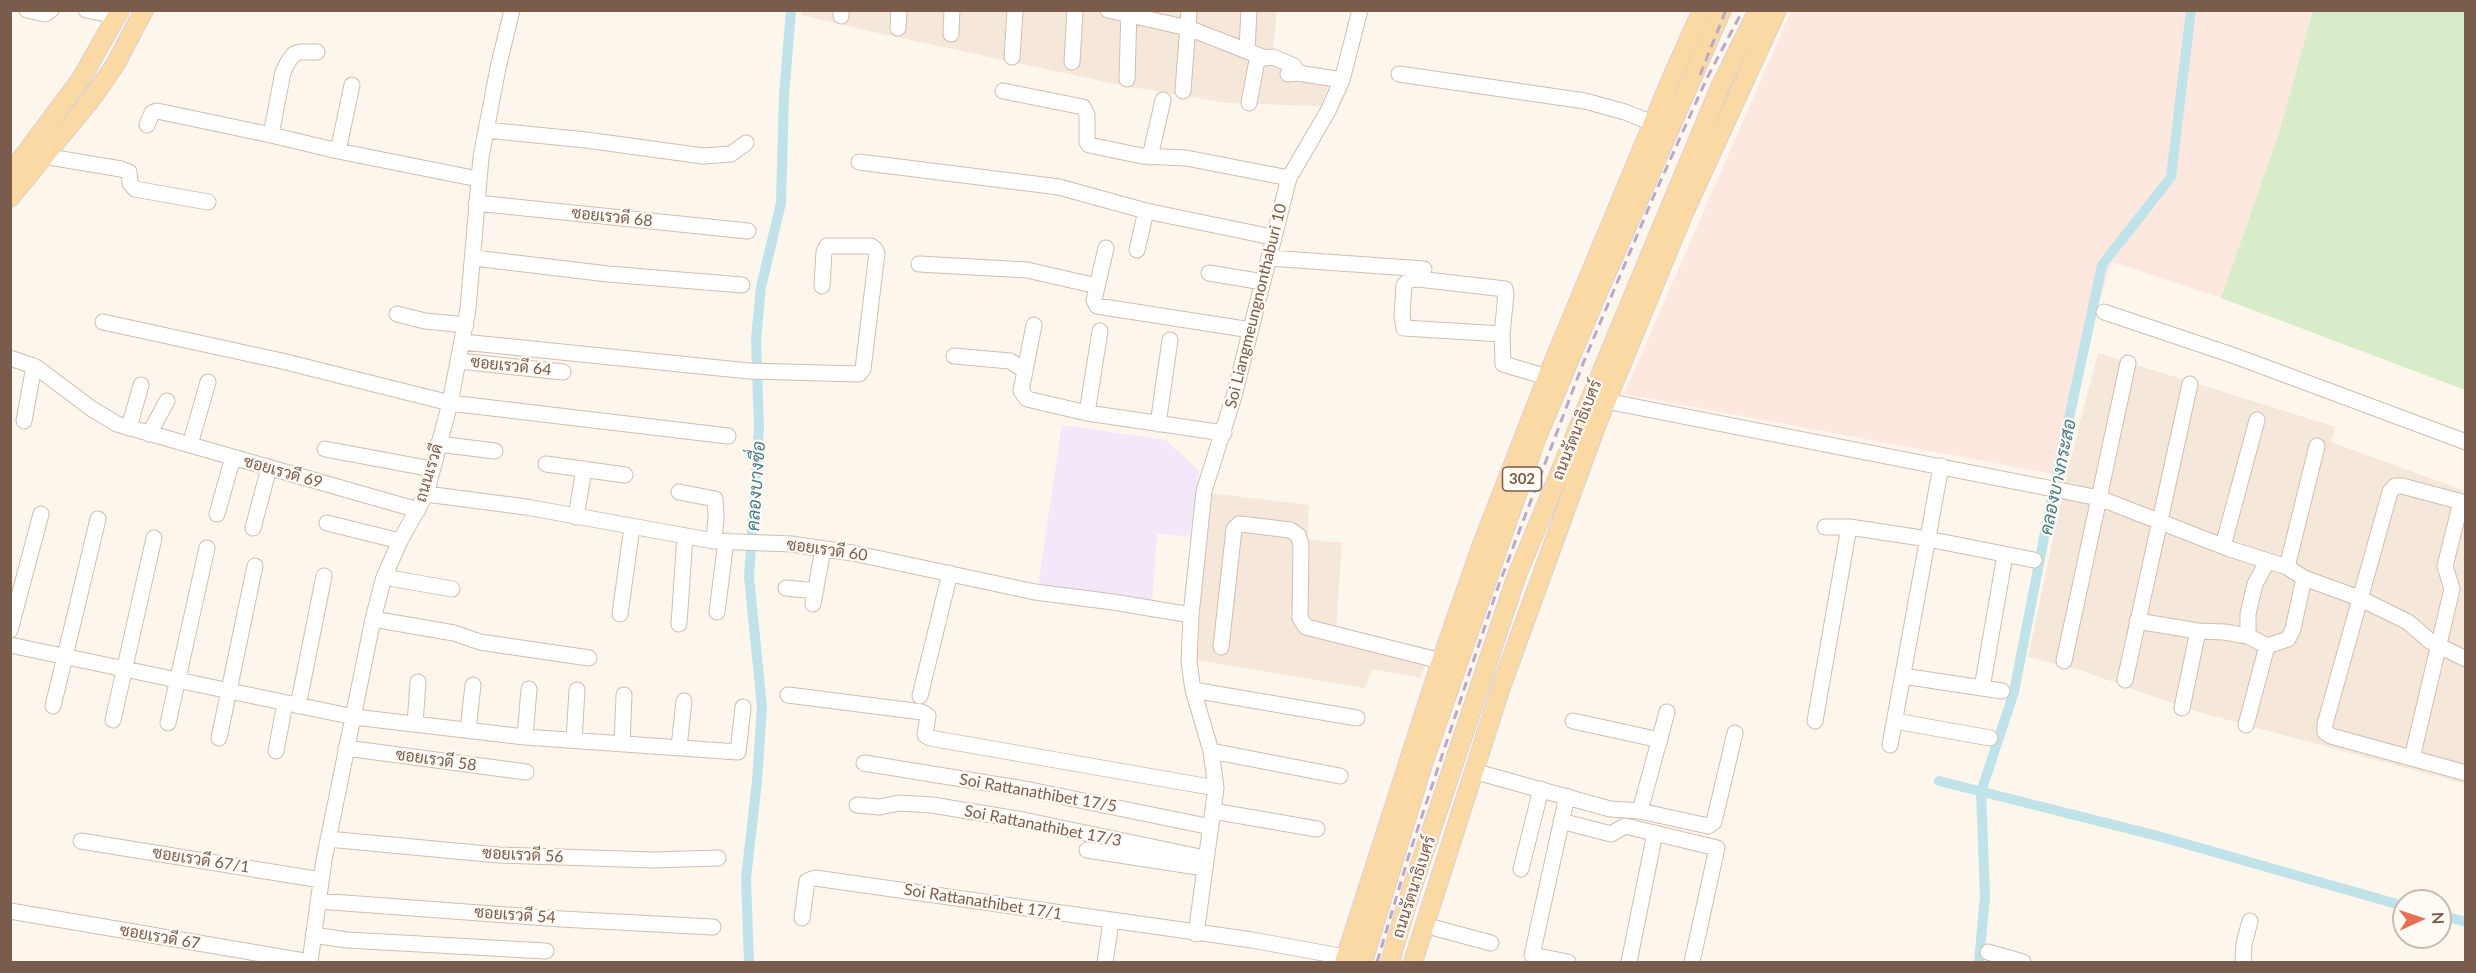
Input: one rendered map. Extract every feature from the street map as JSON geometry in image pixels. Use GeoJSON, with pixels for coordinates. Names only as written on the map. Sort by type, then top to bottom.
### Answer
{"type":"FeatureCollection","features":[{"type":"Feature","properties":{"kind":"main road"},"geometry":{"type":"LineString","coordinates":[[10,198],[26,154],[71,123],[90,101],[115,64],[144,10]]}},
{"type":"Feature","properties":{"kind":"main road","name":"302"},"geometry":{"type":"LineString","coordinates":[[1351,961],[1376,859],[1481,547],[1575,308],[1702,10]]}},
{"type":"Feature","properties":{"kind":"main road","name":"ถนนรัตนาธิเบศร์"},"geometry":{"type":"LineString","coordinates":[[1351,961],[1423,764],[1537,437],[1722,10]]}},
{"type":"Feature","properties":{"kind":"main road","name":"ถนนรัตนาธิเบศร์"},"geometry":{"type":"LineString","coordinates":[[1390,963],[1409,897],[1517,575],[1662,222],[1720,87],[1758,10]]}},
{"type":"Feature","properties":{"kind":"main road","name":"ถนนรัตนาธิเบศร์"},"geometry":{"type":"LineString","coordinates":[[1413,963],[1473,771],[1530,605],[1606,401],[1710,153],[1777,10]]}},
{"type":"Feature","properties":{"kind":"main road"},"geometry":{"type":"LineString","coordinates":[[71,123],[98,75],[124,12]]}},
{"type":"Feature","properties":{"kind":"main road"},"geometry":{"type":"LineString","coordinates":[[10,174],[81,80],[124,12]]}},
{"type":"Feature","properties":{"kind":"main road"},"geometry":{"type":"LineString","coordinates":[[1662,222],[1710,153]]}},
{"type":"Feature","properties":{"kind":"main road"},"geometry":{"type":"LineString","coordinates":[[1537,437],[1575,308]]}},
{"type":"Feature","properties":{"kind":"main road"},"geometry":{"type":"LineString","coordinates":[[1460,812],[1472,713]]}},
{"type":"Feature","properties":{"kind":"main road"},"geometry":{"type":"LineString","coordinates":[[1376,859],[1423,764]]}},
{"type":"Feature","properties":{"kind":"street"},"geometry":{"type":"LineString","coordinates":[[27,10],[45,14],[51,10]]}},
{"type":"Feature","properties":{"kind":"street"},"geometry":{"type":"LineString","coordinates":[[86,10],[124,12]]}},
{"type":"Feature","properties":{"kind":"street","name":"ถนนเรวดี"},"geometry":{"type":"LineString","coordinates":[[310,962],[328,838],[373,619],[384,577],[399,541],[426,494],[459,361],[474,258],[477,179],[498,65],[512,10]]}},
{"type":"Feature","properties":{"kind":"street"},"geometry":{"type":"LineString","coordinates":[[898,28],[899,10]]}},
{"type":"Feature","properties":{"kind":"street"},"geometry":{"type":"LineString","coordinates":[[951,34],[952,10]]}},
{"type":"Feature","properties":{"kind":"street"},"geometry":{"type":"LineString","coordinates":[[1012,57],[1015,10]]}},
{"type":"Feature","properties":{"kind":"street"},"geometry":{"type":"LineString","coordinates":[[1072,62],[1074,10]]}},
{"type":"Feature","properties":{"kind":"street"},"geometry":{"type":"LineString","coordinates":[[1107,10],[1129,13],[1188,28],[1256,55],[1270,68],[1289,74],[1298,72],[1342,80]]}},
{"type":"Feature","properties":{"kind":"street"},"geometry":{"type":"LineString","coordinates":[[1183,91],[1189,10]]}},
{"type":"Feature","properties":{"kind":"street"},"geometry":{"type":"LineString","coordinates":[[1249,10],[1256,55],[1249,103]]}},
{"type":"Feature","properties":{"kind":"street","name":"Soi Liangmeungnonthaburi 10"},"geometry":{"type":"LineString","coordinates":[[1196,934],[1216,788],[1211,751],[1193,690],[1190,662],[1191,615],[1204,491],[1224,433],[1269,258],[1272,237],[1289,178],[1329,111],[1342,80],[1360,10]]}},
{"type":"Feature","properties":{"kind":"street"},"geometry":{"type":"LineString","coordinates":[[1127,79],[1129,13]]}},
{"type":"Feature","properties":{"kind":"street"},"geometry":{"type":"LineString","coordinates":[[271,135],[283,72],[288,62],[294,54],[317,52]]}},
{"type":"Feature","properties":{"kind":"street"},"geometry":{"type":"LineString","coordinates":[[1399,74],[1585,101],[1625,112],[1652,123]]}},
{"type":"Feature","properties":{"kind":"street"},"geometry":{"type":"LineString","coordinates":[[338,151],[352,85]]}},
{"type":"Feature","properties":{"kind":"street"},"geometry":{"type":"LineString","coordinates":[[1003,91],[1083,107],[1087,115],[1089,145],[1150,157],[1186,158],[1289,178]]}},
{"type":"Feature","properties":{"kind":"street"},"geometry":{"type":"LineString","coordinates":[[1150,157],[1163,100]]}},
{"type":"Feature","properties":{"kind":"street"},"geometry":{"type":"LineString","coordinates":[[147,125],[152,113],[157,111],[477,179]]}},
{"type":"Feature","properties":{"kind":"street"},"geometry":{"type":"LineString","coordinates":[[486,130],[586,140],[704,156],[731,154],[746,143]]}},
{"type":"Feature","properties":{"kind":"street"},"geometry":{"type":"LineString","coordinates":[[26,154],[124,170],[135,189],[208,202]]}},
{"type":"Feature","properties":{"kind":"street"},"geometry":{"type":"LineString","coordinates":[[859,162],[1059,187],[1146,211],[1272,237]]}},
{"type":"Feature","properties":{"kind":"street","name":"ซอยเรวดี 68"},"geometry":{"type":"LineString","coordinates":[[476,203],[748,231]]}},
{"type":"Feature","properties":{"kind":"street"},"geometry":{"type":"LineString","coordinates":[[1137,250],[1146,211]]}},
{"type":"Feature","properties":{"kind":"street"},"geometry":{"type":"LineString","coordinates":[[463,342],[748,371],[857,374],[863,369],[877,253],[875,249],[871,246],[827,246],[824,252],[822,286]]}},
{"type":"Feature","properties":{"kind":"street"},"geometry":{"type":"LineString","coordinates":[[1106,248],[1094,300],[1096,306],[1251,330]]}},
{"type":"Feature","properties":{"kind":"street"},"geometry":{"type":"LineString","coordinates":[[474,258],[608,274],[742,285]]}},
{"type":"Feature","properties":{"kind":"street"},"geometry":{"type":"LineString","coordinates":[[1269,258],[1425,269]]}},
{"type":"Feature","properties":{"kind":"street"},"geometry":{"type":"LineString","coordinates":[[919,264],[1027,270],[1097,286]]}},
{"type":"Feature","properties":{"kind":"street"},"geometry":{"type":"LineString","coordinates":[[1209,273],[1263,282]]}},
{"type":"Feature","properties":{"kind":"street"},"geometry":{"type":"LineString","coordinates":[[1502,334],[1404,328],[1402,316],[1404,285],[1412,279],[1504,289],[1506,294],[1502,334],[1503,364],[1547,377]]}},
{"type":"Feature","properties":{"kind":"street"},"geometry":{"type":"LineString","coordinates":[[2104,312],[2246,360],[2466,442]]}},
{"type":"Feature","properties":{"kind":"street"},"geometry":{"type":"LineString","coordinates":[[397,314],[425,321],[466,325]]}},
{"type":"Feature","properties":{"kind":"street"},"geometry":{"type":"LineString","coordinates":[[103,322],[282,361],[450,403],[728,436]]}},
{"type":"Feature","properties":{"kind":"street"},"geometry":{"type":"LineString","coordinates":[[1034,325],[1024,369],[1022,391],[1024,398],[1087,413],[1224,433]]}},
{"type":"Feature","properties":{"kind":"street"},"geometry":{"type":"LineString","coordinates":[[1087,413],[1100,331]]}},
{"type":"Feature","properties":{"kind":"street"},"geometry":{"type":"LineString","coordinates":[[1158,424],[1170,340]]}},
{"type":"Feature","properties":{"kind":"street"},"geometry":{"type":"LineString","coordinates":[[954,356],[1010,361],[1024,369]]}},
{"type":"Feature","properties":{"kind":"street","name":"ซอยเรวดี 69"},"geometry":{"type":"LineString","coordinates":[[10,358],[34,366],[70,394],[111,421],[129,428],[418,510]]}},
{"type":"Feature","properties":{"kind":"street","name":"ซอยเรวดี 64"},"geometry":{"type":"LineString","coordinates":[[459,361],[563,372]]}},
{"type":"Feature","properties":{"kind":"street"},"geometry":{"type":"LineString","coordinates":[[2064,661],[2128,363]]}},
{"type":"Feature","properties":{"kind":"street"},"geometry":{"type":"LineString","coordinates":[[24,421],[34,366]]}},
{"type":"Feature","properties":{"kind":"street"},"geometry":{"type":"LineString","coordinates":[[190,446],[208,382]]}},
{"type":"Feature","properties":{"kind":"street"},"geometry":{"type":"LineString","coordinates":[[2125,680],[2190,384]]}},
{"type":"Feature","properties":{"kind":"street"},"geometry":{"type":"LineString","coordinates":[[129,428],[141,385]]}},
{"type":"Feature","properties":{"kind":"street"},"geometry":{"type":"LineString","coordinates":[[148,434],[167,401]]}},
{"type":"Feature","properties":{"kind":"street"},"geometry":{"type":"LineString","coordinates":[[1606,401],[2099,498],[2223,546],[2287,567],[2304,578],[2359,598],[2408,622],[2440,647],[2466,659]]}},
{"type":"Feature","properties":{"kind":"street"},"geometry":{"type":"LineString","coordinates":[[2223,546],[2257,420]]}},
{"type":"Feature","properties":{"kind":"street"},"geometry":{"type":"LineString","coordinates":[[438,444],[495,451]]}},
{"type":"Feature","properties":{"kind":"street"},"geometry":{"type":"LineString","coordinates":[[2287,567],[2318,446]]}},
{"type":"Feature","properties":{"kind":"street"},"geometry":{"type":"LineString","coordinates":[[326,449],[432,469]]}},
{"type":"Feature","properties":{"kind":"street"},"geometry":{"type":"LineString","coordinates":[[217,514],[232,457]]}},
{"type":"Feature","properties":{"kind":"street"},"geometry":{"type":"LineString","coordinates":[[546,464],[625,475]]}},
{"type":"Feature","properties":{"kind":"street"},"geometry":{"type":"LineString","coordinates":[[1890,745],[1941,466]]}},
{"type":"Feature","properties":{"kind":"street"},"geometry":{"type":"LineString","coordinates":[[253,528],[269,468]]}},
{"type":"Feature","properties":{"kind":"street"},"geometry":{"type":"LineString","coordinates":[[576,517],[584,469]]}},
{"type":"Feature","properties":{"kind":"street"},"geometry":{"type":"LineString","coordinates":[[2412,758],[2452,589],[2445,566],[2463,502],[2395,486],[2390,492],[2359,598],[2325,724],[2325,732],[2331,736],[2466,773]]}},
{"type":"Feature","properties":{"kind":"street"},"geometry":{"type":"LineString","coordinates":[[679,492],[714,499],[720,541],[717,612]]}},
{"type":"Feature","properties":{"kind":"street","name":"ซอยเรวดี 60"},"geometry":{"type":"LineString","coordinates":[[426,494],[526,507],[720,541],[823,549],[1035,592],[1191,615]]}},
{"type":"Feature","properties":{"kind":"street"},"geometry":{"type":"LineString","coordinates":[[10,630],[41,514]]}},
{"type":"Feature","properties":{"kind":"street"},"geometry":{"type":"LineString","coordinates":[[53,706],[98,519]]}},
{"type":"Feature","properties":{"kind":"street"},"geometry":{"type":"LineString","coordinates":[[327,523],[399,541]]}},
{"type":"Feature","properties":{"kind":"street"},"geometry":{"type":"LineString","coordinates":[[1221,647],[1234,529],[1239,524],[1290,530],[1298,535],[1301,545],[1299,618],[1305,627],[1441,661]]}},
{"type":"Feature","properties":{"kind":"street"},"geometry":{"type":"LineString","coordinates":[[620,614],[632,527]]}},
{"type":"Feature","properties":{"kind":"street"},"geometry":{"type":"LineString","coordinates":[[1825,527],[1850,527],[1928,539],[2034,560]]}},
{"type":"Feature","properties":{"kind":"street"},"geometry":{"type":"LineString","coordinates":[[1815,721],[1850,527]]}},
{"type":"Feature","properties":{"kind":"street"},"geometry":{"type":"LineString","coordinates":[[679,624],[685,536]]}},
{"type":"Feature","properties":{"kind":"street"},"geometry":{"type":"LineString","coordinates":[[113,720],[154,538]]}},
{"type":"Feature","properties":{"kind":"street"},"geometry":{"type":"LineString","coordinates":[[168,723],[207,548]]}},
{"type":"Feature","properties":{"kind":"street"},"geometry":{"type":"LineString","coordinates":[[786,588],[815,598],[823,549]]}},
{"type":"Feature","properties":{"kind":"street"},"geometry":{"type":"LineString","coordinates":[[1982,688],[2005,555]]}},
{"type":"Feature","properties":{"kind":"street"},"geometry":{"type":"LineString","coordinates":[[2248,636],[2248,614],[2255,584],[2267,562]]}},
{"type":"Feature","properties":{"kind":"street"},"geometry":{"type":"LineString","coordinates":[[219,738],[255,566]]}},
{"type":"Feature","properties":{"kind":"street"},"geometry":{"type":"LineString","coordinates":[[920,696],[950,573]]}},
{"type":"Feature","properties":{"kind":"street"},"geometry":{"type":"LineString","coordinates":[[276,751],[291,704],[324,576]]}},
{"type":"Feature","properties":{"kind":"street"},"geometry":{"type":"LineString","coordinates":[[384,577],[452,589]]}},
{"type":"Feature","properties":{"kind":"street"},"geometry":{"type":"LineString","coordinates":[[2137,621],[2248,636],[2267,646],[2288,639],[2293,629],[2304,578]]}},
{"type":"Feature","properties":{"kind":"street"},"geometry":{"type":"LineString","coordinates":[[373,619],[454,633],[480,642],[590,658]]}},
{"type":"Feature","properties":{"kind":"street"},"geometry":{"type":"LineString","coordinates":[[2182,708],[2198,631]]}},
{"type":"Feature","properties":{"kind":"street"},"geometry":{"type":"LineString","coordinates":[[10,645],[354,717],[525,737],[738,752],[743,706]]}},
{"type":"Feature","properties":{"kind":"street"},"geometry":{"type":"LineString","coordinates":[[2246,724],[2267,646]]}},
{"type":"Feature","properties":{"kind":"street"},"geometry":{"type":"LineString","coordinates":[[1903,676],[2002,691]]}},
{"type":"Feature","properties":{"kind":"street"},"geometry":{"type":"LineString","coordinates":[[415,724],[418,682]]}},
{"type":"Feature","properties":{"kind":"street"},"geometry":{"type":"LineString","coordinates":[[468,730],[473,685]]}},
{"type":"Feature","properties":{"kind":"street"},"geometry":{"type":"LineString","coordinates":[[525,737],[529,689]]}},
{"type":"Feature","properties":{"kind":"street"},"geometry":{"type":"LineString","coordinates":[[574,740],[577,690]]}},
{"type":"Feature","properties":{"kind":"street"},"geometry":{"type":"LineString","coordinates":[[1193,690],[1357,718]]}},
{"type":"Feature","properties":{"kind":"street"},"geometry":{"type":"LineString","coordinates":[[622,744],[624,695]]}},
{"type":"Feature","properties":{"kind":"street"},"geometry":{"type":"LineString","coordinates":[[788,695],[922,712],[928,716],[925,733],[930,738],[1216,788]]}},
{"type":"Feature","properties":{"kind":"street"},"geometry":{"type":"LineString","coordinates":[[679,747],[684,701]]}},
{"type":"Feature","properties":{"kind":"street"},"geometry":{"type":"LineString","coordinates":[[1640,811],[1667,712]]}},
{"type":"Feature","properties":{"kind":"street"},"geometry":{"type":"LineString","coordinates":[[1573,720],[1660,740]]}},
{"type":"Feature","properties":{"kind":"street"},"geometry":{"type":"LineString","coordinates":[[1895,720],[1990,738]]}},
{"type":"Feature","properties":{"kind":"street"},"geometry":{"type":"LineString","coordinates":[[1473,771],[1611,809],[1640,811],[1708,826],[1714,822],[1736,733]]}},
{"type":"Feature","properties":{"kind":"street","name":"ซอยเรวดี 58"},"geometry":{"type":"LineString","coordinates":[[346,748],[526,772]]}},
{"type":"Feature","properties":{"kind":"street"},"geometry":{"type":"LineString","coordinates":[[1211,751],[1340,776]]}},
{"type":"Feature","properties":{"kind":"street","name":"Soi Rattanathibet 17/5"},"geometry":{"type":"LineString","coordinates":[[864,763],[1030,790],[1211,827]]}},
{"type":"Feature","properties":{"kind":"street"},"geometry":{"type":"LineString","coordinates":[[1521,869],[1541,789]]}},
{"type":"Feature","properties":{"kind":"street"},"geometry":{"type":"LineString","coordinates":[[1567,796],[1532,955],[1568,963]]}},
{"type":"Feature","properties":{"kind":"street","name":"Soi Rattanathibet 17/3"},"geometry":{"type":"LineString","coordinates":[[857,805],[880,807],[899,803],[944,807],[1023,820],[1204,863]]}},
{"type":"Feature","properties":{"kind":"street"},"geometry":{"type":"LineString","coordinates":[[1213,811],[1317,829]]}},
{"type":"Feature","properties":{"kind":"street"},"geometry":{"type":"LineString","coordinates":[[1561,821],[1611,834],[1624,826],[1717,848],[1692,963]]}},
{"type":"Feature","properties":{"kind":"street"},"geometry":{"type":"LineString","coordinates":[[1629,963],[1655,833]]}},
{"type":"Feature","properties":{"kind":"street","name":"ซอยเรวดี 56"},"geometry":{"type":"LineString","coordinates":[[328,838],[498,855],[653,860],[718,858]]}},
{"type":"Feature","properties":{"kind":"street","name":"ซอยเรวดี 67/1"},"geometry":{"type":"LineString","coordinates":[[81,840],[321,880]]}},
{"type":"Feature","properties":{"kind":"street"},"geometry":{"type":"LineString","coordinates":[[1088,849],[1204,863]]}},
{"type":"Feature","properties":{"kind":"street","name":"Soi Rattanathibet 17/1"},"geometry":{"type":"LineString","coordinates":[[802,918],[807,881],[815,878],[1256,941],[1351,961]]}},
{"type":"Feature","properties":{"kind":"street","name":"ซอยเรวดี 54"},"geometry":{"type":"LineString","coordinates":[[318,901],[561,919],[713,927]]}},
{"type":"Feature","properties":{"kind":"street","name":"ซอยเรวดี 67"},"geometry":{"type":"LineString","coordinates":[[10,911],[310,962]]}},
{"type":"Feature","properties":{"kind":"street"},"geometry":{"type":"LineString","coordinates":[[2243,963],[2244,944],[2250,921]]}},
{"type":"Feature","properties":{"kind":"street"},"geometry":{"type":"LineString","coordinates":[[1105,963],[1111,922]]}},
{"type":"Feature","properties":{"kind":"street"},"geometry":{"type":"LineString","coordinates":[[1424,926],[1491,942]]}},
{"type":"Feature","properties":{"kind":"street"},"geometry":{"type":"LineString","coordinates":[[313,935],[347,940],[546,951]]}},
{"type":"Feature","properties":{"kind":"street"},"geometry":{"type":"LineString","coordinates":[[1988,952],[2023,963]]}},
{"type":"Feature","properties":{"kind":"shaded area"},"geometry":{"type":"Polygon","coordinates":[[[802,10],[1277,11],[1273,52],[1288,61],[1314,70],[1335,73],[1320,106],[1226,103],[1120,85],[869,31],[801,15],[802,10]]]}},
{"type":"Feature","properties":{"kind":"shaded area"},"geometry":{"type":"Polygon","coordinates":[[[1791,11],[2313,11],[2278,136],[2221,298],[2112,262],[2082,353],[2058,475],[1624,394],[1791,11]]]}},
{"type":"Feature","properties":{"kind":"shaded area"},"geometry":{"type":"Polygon","coordinates":[[[2098,353],[2336,427],[2331,442],[2465,491],[2465,784],[2191,710],[2083,671],[2028,657],[2066,477],[2098,353]]]}},
{"type":"Feature","properties":{"kind":"shaded area"},"geometry":{"type":"Polygon","coordinates":[[[1062,425],[1166,440],[1199,471],[1190,537],[1157,534],[1152,602],[1038,585],[1062,425]]]}},
{"type":"Feature","properties":{"kind":"shaded area"},"geometry":{"type":"Polygon","coordinates":[[[1210,493],[1309,505],[1308,539],[1342,543],[1336,630],[1429,648],[1421,678],[1372,669],[1365,688],[1194,660],[1210,493]]]}},
{"type":"Feature","properties":{"kind":"green space"},"geometry":{"type":"Polygon","coordinates":[[[2313,11],[2465,11],[2465,390],[2221,298],[2278,136],[2313,11]]]}},
{"type":"Feature","properties":{"kind":"waterway","name":"คลองบางซื่อ"},"geometry":{"type":"LineString","coordinates":[[749,962],[746,878],[757,781],[762,707],[749,577],[759,428],[756,339],[761,287],[781,203],[784,96],[791,10]]}},
{"type":"Feature","properties":{"kind":"waterway","name":"คลองบางกระสอ"},"geometry":{"type":"LineString","coordinates":[[1979,962],[1985,896],[1981,792],[2014,692],[2051,502],[2102,265],[2171,177],[2191,10]]}},
{"type":"Feature","properties":{"kind":"waterway"},"geometry":{"type":"LineString","coordinates":[[1939,781],[2158,836],[2392,903]]}},
{"type":"Feature","properties":{"kind":"waterway"},"geometry":{"type":"LineString","coordinates":[[2452,918],[2466,922]]}},
{"type":"Feature","properties":{"kind":"railway"},"geometry":{"type":"LineString","coordinates":[[1700,75],[1726,10]]}},
{"type":"Feature","properties":{"kind":"railway"},"geometry":{"type":"LineString","coordinates":[[1377,962],[1409,855],[1498,587],[1584,361],[1652,200],[1707,78],[1743,10]]}}]}
